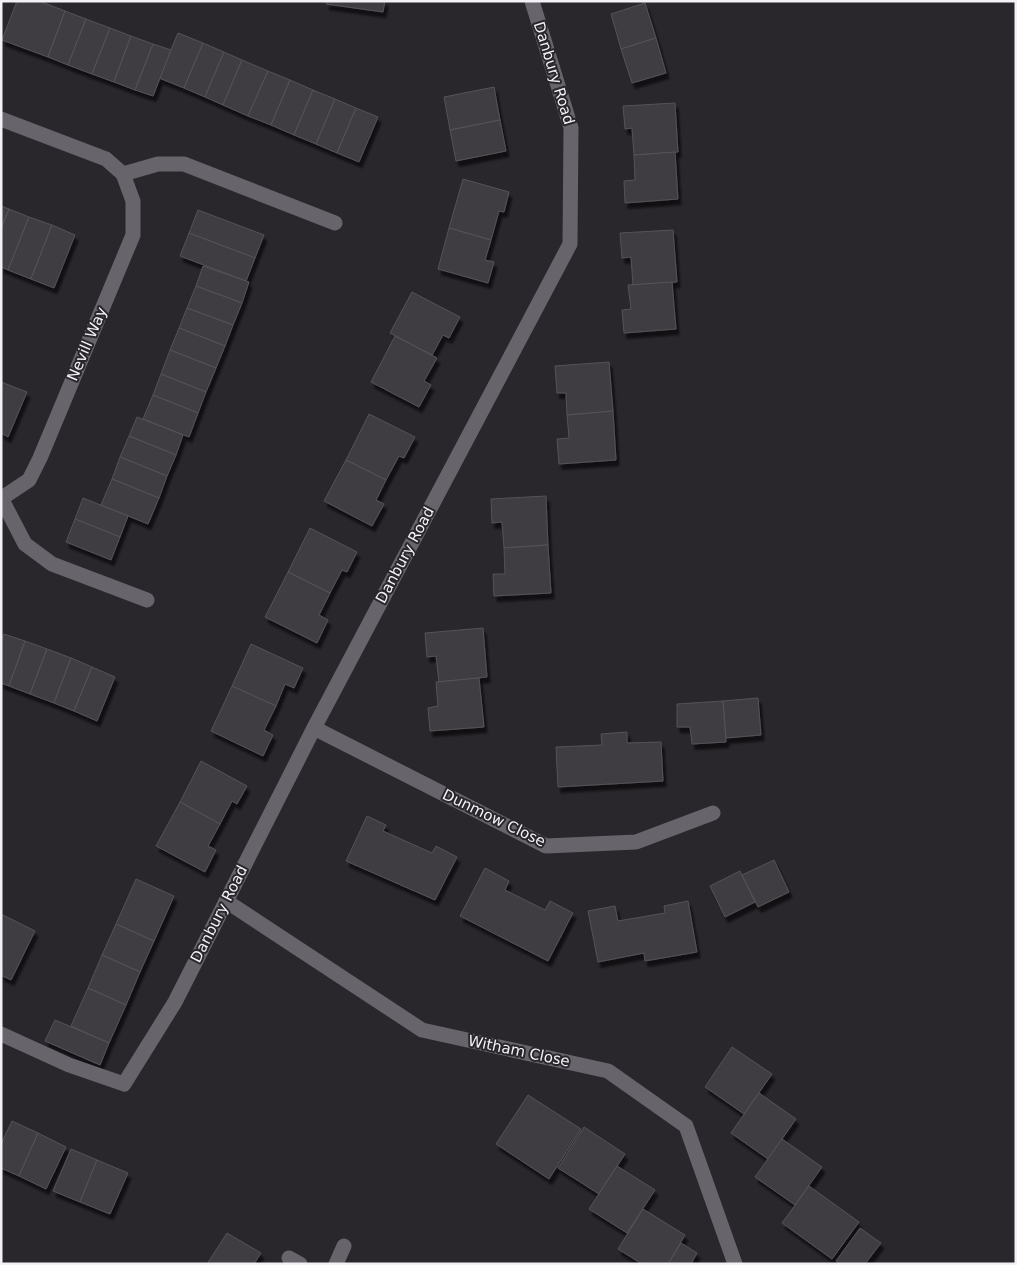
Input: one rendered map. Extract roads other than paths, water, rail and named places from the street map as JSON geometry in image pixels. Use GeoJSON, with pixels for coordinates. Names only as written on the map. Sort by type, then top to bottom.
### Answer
{"type":"FeatureCollection","features":[{"type":"Feature","properties":{"kind":"street","name":"Danbury Road"},"geometry":{"type":"LineString","coordinates":[[1,1034],[68,1065],[124,1084],[175,1002],[314,728],[570,244],[571,128],[532,1]]}},
{"type":"Feature","properties":{"kind":"street","name":"Nevill Way"},"geometry":{"type":"LineString","coordinates":[[1,119],[106,159],[123,174],[133,200],[133,235],[40,458],[29,480],[2,498],[25,544],[52,564],[147,600]]}},
{"type":"Feature","properties":{"kind":"street"},"geometry":{"type":"LineString","coordinates":[[123,174],[158,164],[184,164],[335,223]]}},
{"type":"Feature","properties":{"kind":"street","name":"Dunmow Close"},"geometry":{"type":"LineString","coordinates":[[314,728],[546,846],[636,842],[713,813]]}},
{"type":"Feature","properties":{"kind":"street","name":"Witham Close"},"geometry":{"type":"LineString","coordinates":[[226,901],[422,1030],[608,1071],[686,1126],[735,1264]]}},
{"type":"Feature","properties":{"kind":"street"},"geometry":{"type":"LineString","coordinates":[[336,1264],[344,1246]]}}]}
